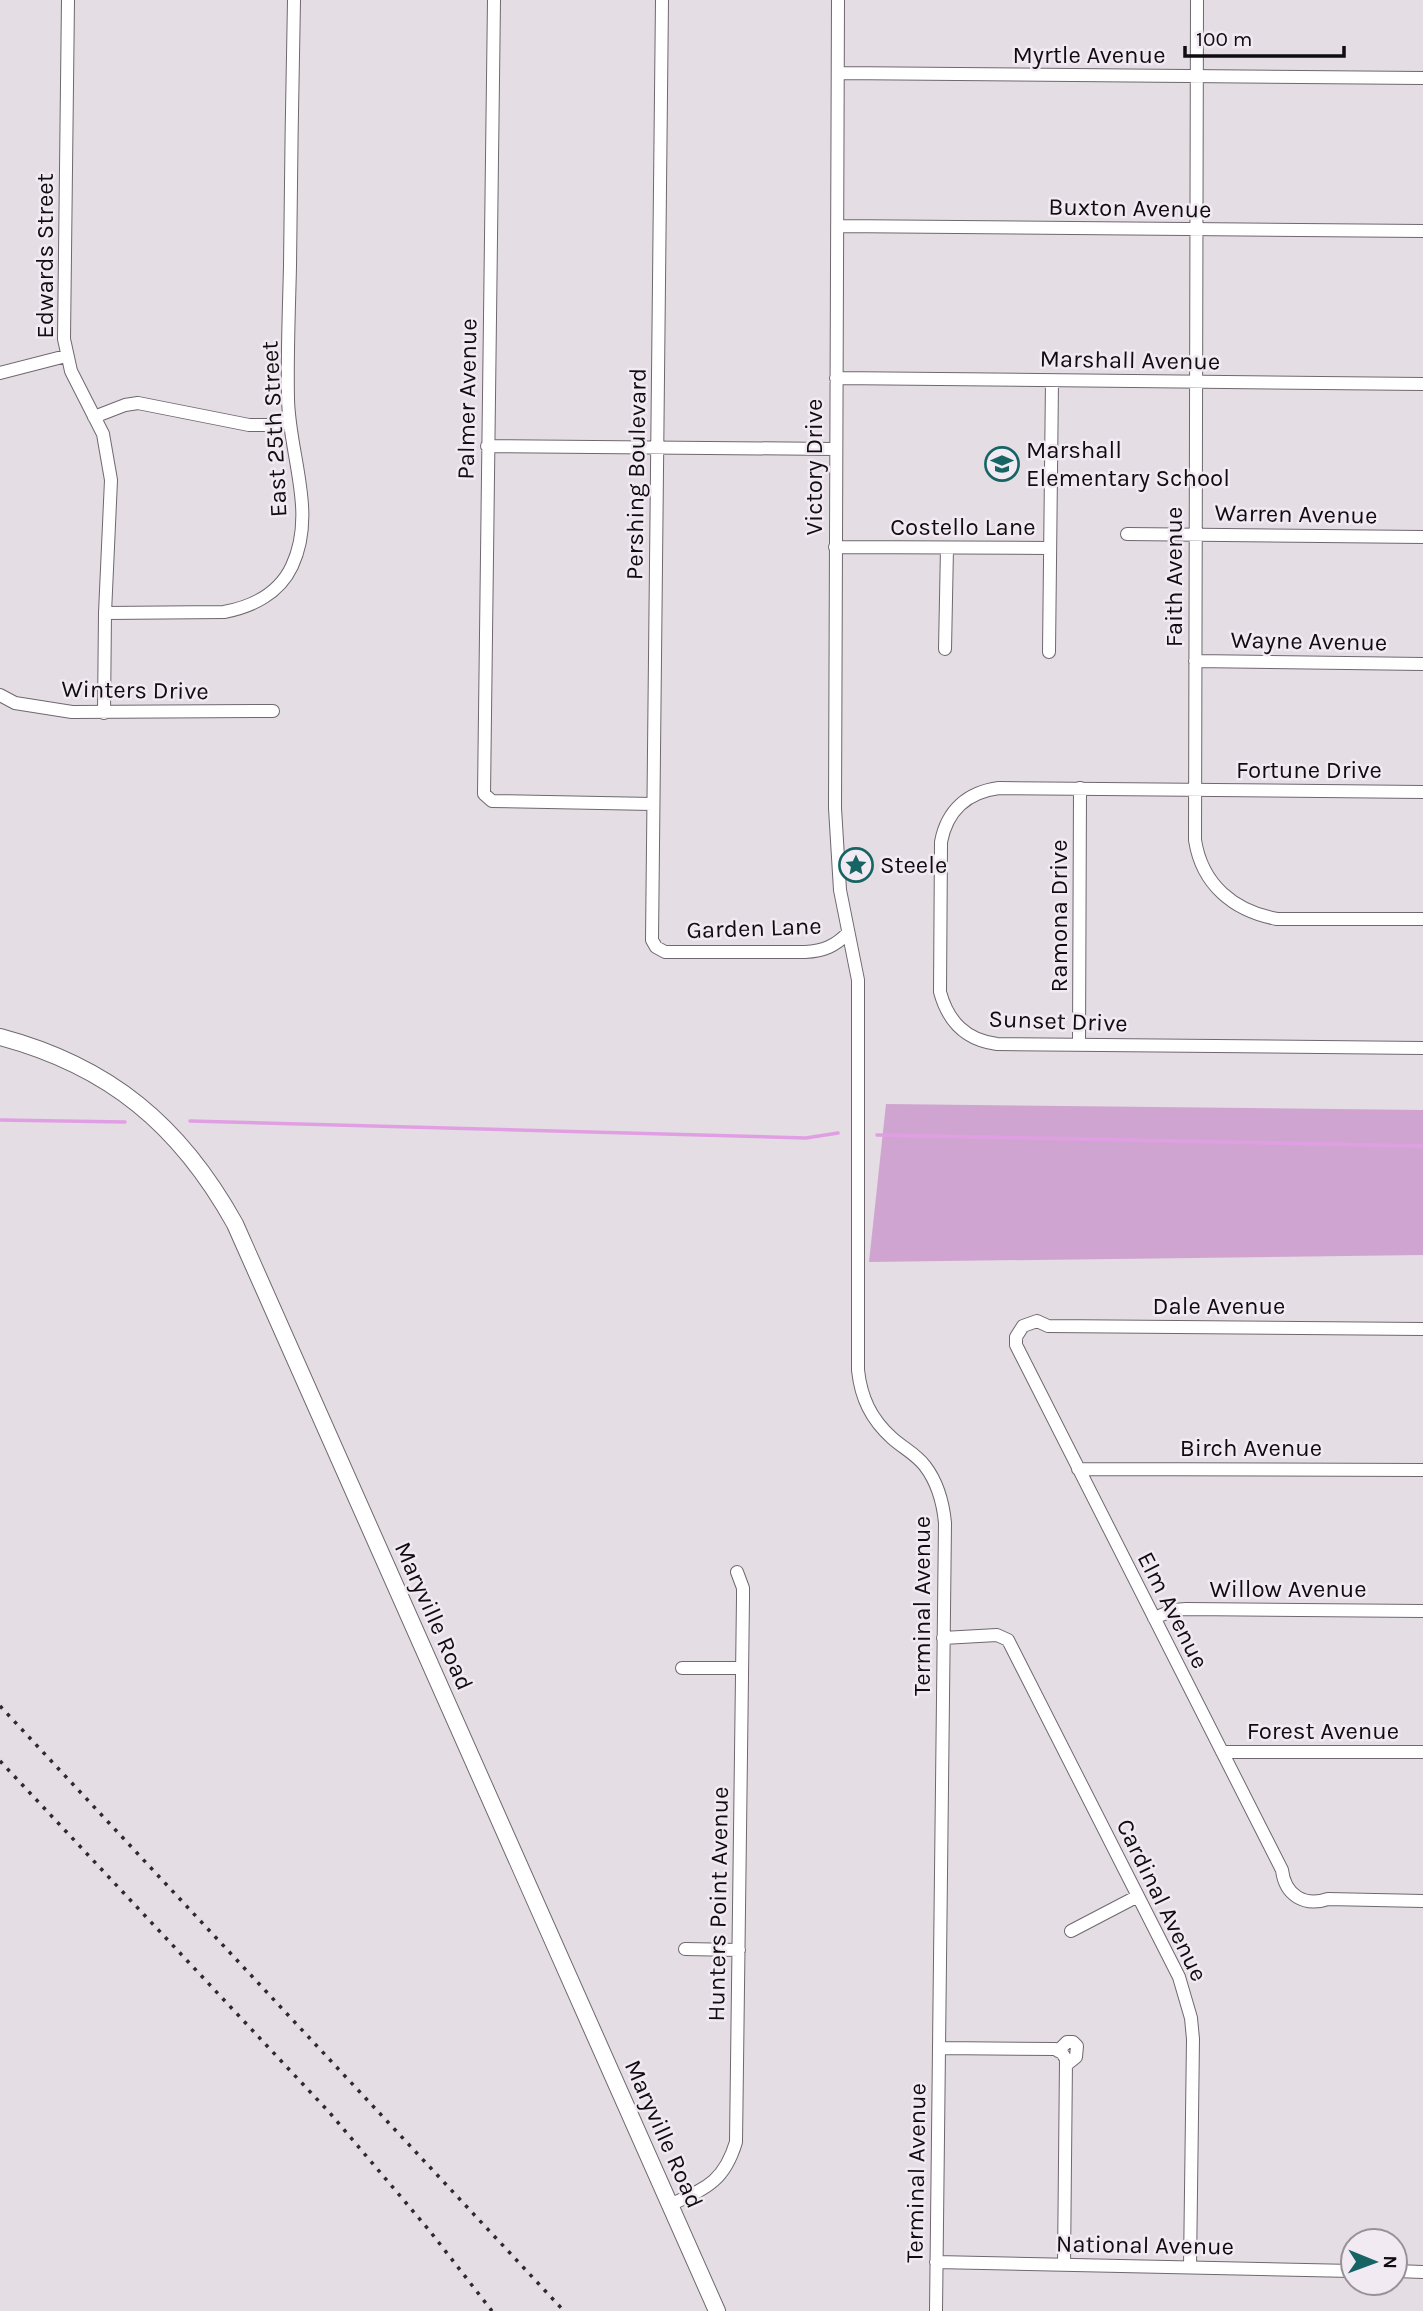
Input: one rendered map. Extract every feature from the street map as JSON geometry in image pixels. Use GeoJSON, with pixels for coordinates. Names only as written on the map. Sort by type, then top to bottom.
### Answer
{"type":"FeatureCollection","features":[{"type":"Feature","properties":{"kind":"main road","name":"Maryville Road"},"geometry":{"type":"LineString","coordinates":[[0,1037],[50,1052],[78,1065],[134,1100],[180,1142],[219,1195],[235,1224],[717,2311]]}},
{"type":"Feature","properties":{"kind":"street","name":"Edwards Street"},"geometry":{"type":"LineString","coordinates":[[68,0],[64,339],[66,356],[103,434],[111,480],[104,613],[104,713]]}},
{"type":"Feature","properties":{"kind":"street","name":"East 25th Street"},"geometry":{"type":"LineString","coordinates":[[104,613],[224,612],[251,605],[275,589],[292,566],[301,524],[300,484],[289,422],[293,0]]}},
{"type":"Feature","properties":{"kind":"street","name":"Palmer Avenue"},"geometry":{"type":"LineString","coordinates":[[494,0],[485,794],[487,799],[492,800],[653,804]]}},
{"type":"Feature","properties":{"kind":"street","name":"Pershing Boulevard"},"geometry":{"type":"LineString","coordinates":[[656,947],[652,940],[653,804],[663,0]]}},
{"type":"Feature","properties":{"kind":"street","name":"Victory Drive"},"geometry":{"type":"LineString","coordinates":[[838,0],[836,838],[840,891],[848,933]]}},
{"type":"Feature","properties":{"kind":"street","name":"Faith Avenue"},"geometry":{"type":"LineString","coordinates":[[1198,0],[1195,534],[1195,840],[1198,858],[1222,895],[1246,911],[1277,919],[1423,919]]}},
{"type":"Feature","properties":{"kind":"street","name":"Myrtle Avenue"},"geometry":{"type":"LineString","coordinates":[[838,73],[1423,78]]}},
{"type":"Feature","properties":{"kind":"street","name":"Buxton Avenue"},"geometry":{"type":"LineString","coordinates":[[837,226],[1423,231]]}},
{"type":"Feature","properties":{"kind":"street"},"geometry":{"type":"LineString","coordinates":[[0,373],[66,356]]}},
{"type":"Feature","properties":{"kind":"street","name":"Marshall Avenue"},"geometry":{"type":"LineString","coordinates":[[836,378],[1423,384]]}},
{"type":"Feature","properties":{"kind":"street","name":"Costello Lane"},"geometry":{"type":"LineString","coordinates":[[835,547],[1050,548],[1052,381]]}},
{"type":"Feature","properties":{"kind":"street"},"geometry":{"type":"LineString","coordinates":[[94,416],[125,405],[138,404],[248,425],[289,422]]}},
{"type":"Feature","properties":{"kind":"street"},"geometry":{"type":"LineString","coordinates":[[487,446],[835,449]]}},
{"type":"Feature","properties":{"kind":"street","name":"Warren Avenue"},"geometry":{"type":"LineString","coordinates":[[1127,534],[1423,537]]}},
{"type":"Feature","properties":{"kind":"street"},"geometry":{"type":"LineString","coordinates":[[946,649],[947,548]]}},
{"type":"Feature","properties":{"kind":"street"},"geometry":{"type":"LineString","coordinates":[[1049,652],[1050,548]]}},
{"type":"Feature","properties":{"kind":"street","name":"Wayne Avenue"},"geometry":{"type":"LineString","coordinates":[[1195,662],[1423,664]]}},
{"type":"Feature","properties":{"kind":"street","name":"Winters Drive"},"geometry":{"type":"LineString","coordinates":[[0,695],[15,703],[43,709],[104,713],[273,711]]}},
{"type":"Feature","properties":{"kind":"street","name":"Sunset Drive"},"geometry":{"type":"LineString","coordinates":[[1195,790],[999,788],[974,794],[962,802],[947,820],[940,849],[940,992],[950,1018],[965,1033],[988,1043],[1423,1048]]}},
{"type":"Feature","properties":{"kind":"street","name":"Ramona Drive"},"geometry":{"type":"LineString","coordinates":[[1079,1045],[1080,788]]}},
{"type":"Feature","properties":{"kind":"street","name":"Fortune Drive"},"geometry":{"type":"LineString","coordinates":[[1195,790],[1423,792]]}},
{"type":"Feature","properties":{"kind":"street","name":"Garden Lane"},"geometry":{"type":"LineString","coordinates":[[656,947],[665,952],[816,951],[826,950],[837,944],[848,933]]}},
{"type":"Feature","properties":{"kind":"street","name":"Terminal Avenue"},"geometry":{"type":"LineString","coordinates":[[848,933],[856,963],[859,999],[856,1197],[859,1382],[873,1417],[893,1439],[927,1468],[940,1492],[945,1523],[936,2311]]}},
{"type":"Feature","properties":{"kind":"street","name":"Dale Avenue"},"geometry":{"type":"LineString","coordinates":[[1019,1330],[1030,1322],[1037,1321],[1048,1326],[1423,1329]]}},
{"type":"Feature","properties":{"kind":"street","name":"Elm Avenue"},"geometry":{"type":"LineString","coordinates":[[1019,1330],[1016,1336],[1018,1350],[1282,1870],[1287,1888],[1293,1895],[1313,1902],[1328,1899],[1423,1901]]}},
{"type":"Feature","properties":{"kind":"street","name":"Birch Avenue"},"geometry":{"type":"LineString","coordinates":[[1078,1469],[1423,1470]]}},
{"type":"Feature","properties":{"kind":"street","name":"Hunters Point Avenue"},"geometry":{"type":"LineString","coordinates":[[670,2204],[718,2179],[730,2162],[736,2142],[743,1588],[737,1572]]}},
{"type":"Feature","properties":{"kind":"street","name":"Willow Avenue"},"geometry":{"type":"LineString","coordinates":[[1154,1618],[1164,1613],[1186,1609],[1423,1611]]}},
{"type":"Feature","properties":{"kind":"street","name":"Cardinal Avenue"},"geometry":{"type":"LineString","coordinates":[[943,1637],[998,1635],[1008,1640],[1179,1977],[1191,2018],[1193,2039],[1190,2267]]}},
{"type":"Feature","properties":{"kind":"street"},"geometry":{"type":"LineString","coordinates":[[682,1668],[742,1668]]}},
{"type":"Feature","properties":{"kind":"street","name":"Forest Avenue"},"geometry":{"type":"LineString","coordinates":[[1222,1752],[1423,1752]]}},
{"type":"Feature","properties":{"kind":"street"},"geometry":{"type":"LineString","coordinates":[[1070,1931],[1138,1896]]}},
{"type":"Feature","properties":{"kind":"street"},"geometry":{"type":"LineString","coordinates":[[685,1949],[739,1950]]}},
{"type":"Feature","properties":{"kind":"street"},"geometry":{"type":"LineString","coordinates":[[939,2048],[1062,2053],[1066,2065],[1064,2265]]}},
{"type":"Feature","properties":{"kind":"street","name":"National Avenue"},"geometry":{"type":"LineString","coordinates":[[936,2262],[1339,2271]]}},
{"type":"Feature","properties":{"kind":"shaded area"},"geometry":{"type":"Polygon","coordinates":[[[886,1104],[1423,1110],[1423,1255],[869,1262],[886,1104]]]}},
{"type":"Feature","properties":{"kind":"waterway"},"geometry":{"type":"LineString","coordinates":[[0,1120],[125,1122]]}},
{"type":"Feature","properties":{"kind":"waterway"},"geometry":{"type":"LineString","coordinates":[[190,1121],[806,1138],[838,1133]]}},
{"type":"Feature","properties":{"kind":"waterway"},"geometry":{"type":"LineString","coordinates":[[877,1135],[1423,1146]]}},
{"type":"Feature","properties":{"kind":"railway"},"geometry":{"type":"LineString","coordinates":[[0,1706],[564,2311]]}},
{"type":"Feature","properties":{"kind":"railway"},"geometry":{"type":"LineString","coordinates":[[0,1761],[329,2112],[429,2230],[492,2311]]}},
{"type":"Feature","properties":{"kind":"place","name":"Marshall Elementary School"},"geometry":{"type":"Point","coordinates":[1002,464]}},
{"type":"Feature","properties":{"kind":"place","name":"Steele"},"geometry":{"type":"Point","coordinates":[856,865]}}]}
